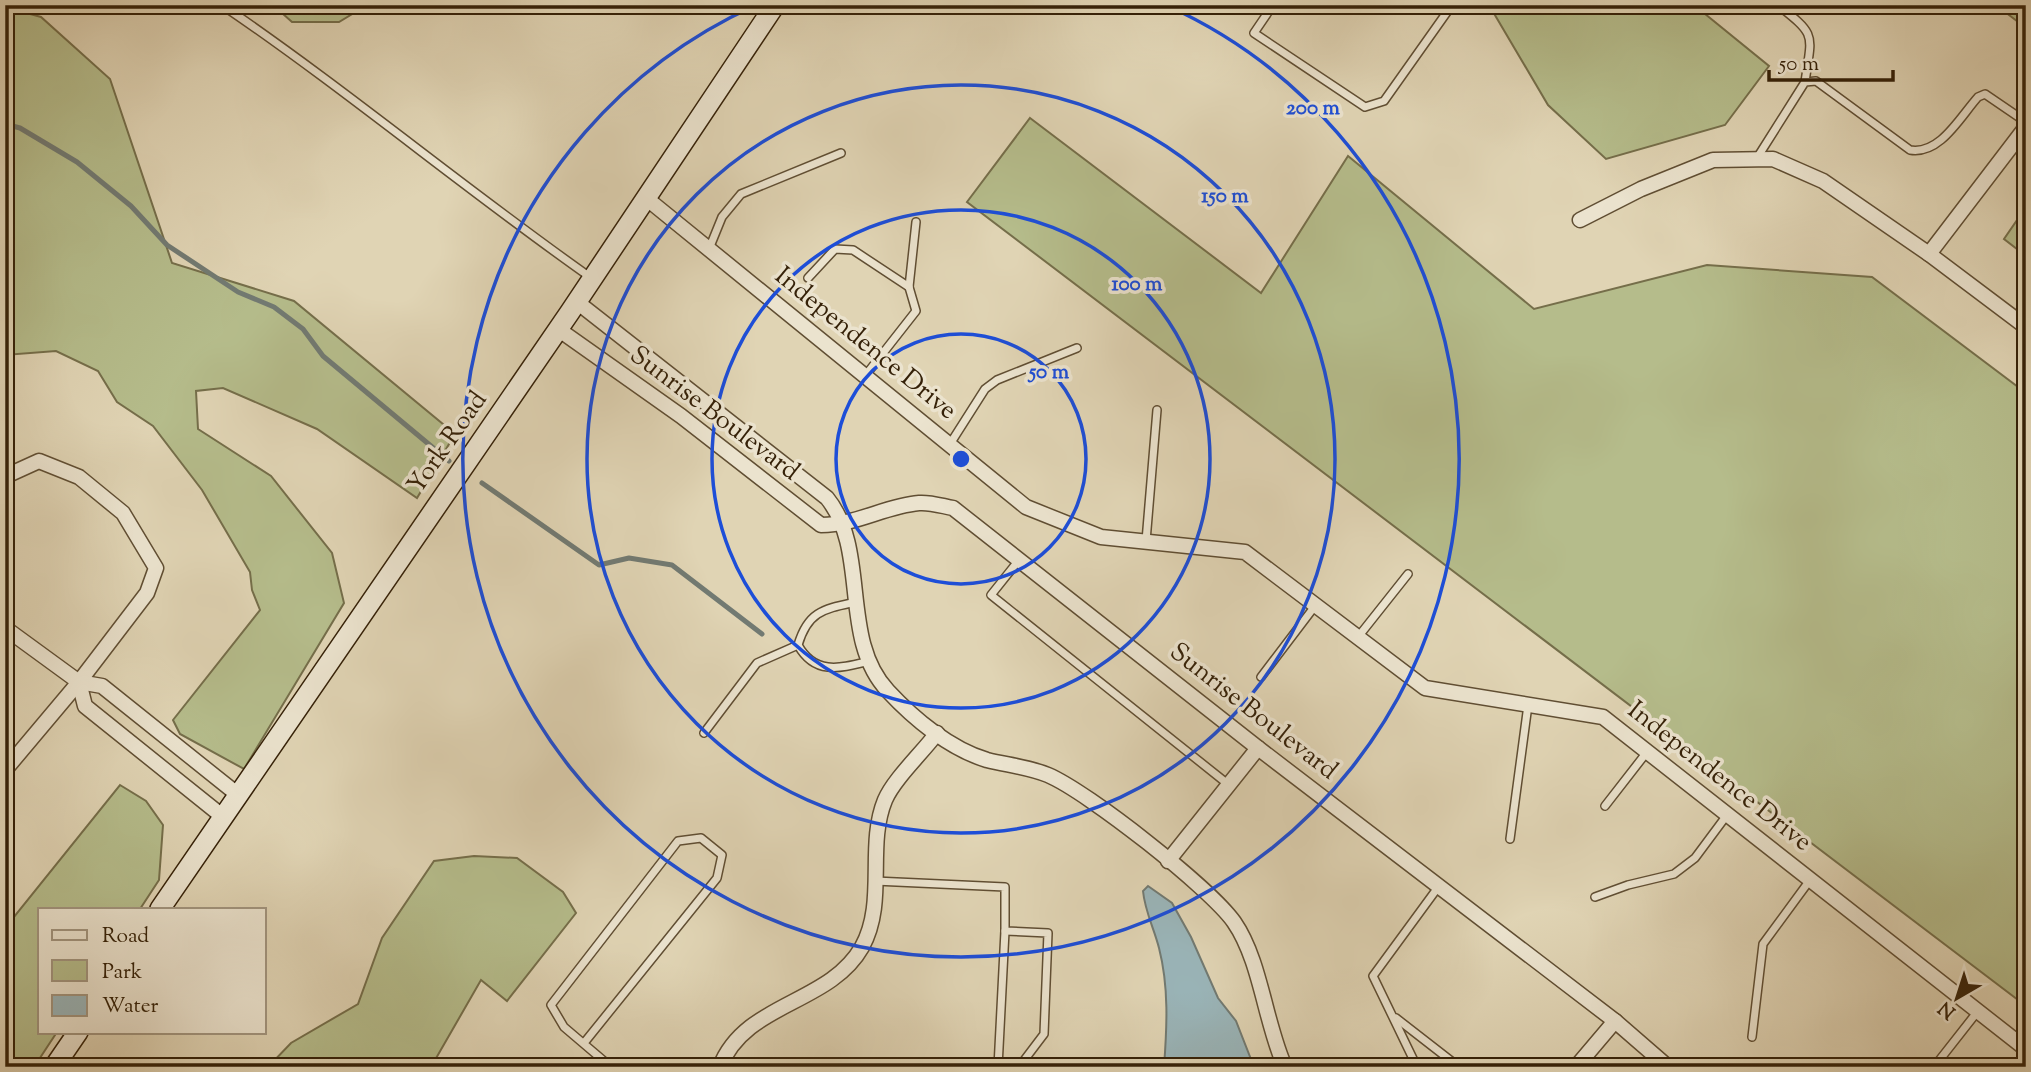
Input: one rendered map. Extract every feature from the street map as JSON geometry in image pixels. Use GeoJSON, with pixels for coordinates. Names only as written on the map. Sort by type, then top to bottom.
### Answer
{"type":"FeatureCollection","features":[{"type":"Feature","properties":{"kind":"street","name":"York Road"},"geometry":{"type":"LineString","coordinates":[[161,908],[593,279],[775,5]]}},
{"type":"Feature","properties":{"kind":"street"},"geometry":{"type":"LineString","coordinates":[[1929,254],[2026,127]]}},
{"type":"Feature","properties":{"kind":"street"},"geometry":{"type":"LineString","coordinates":[[1580,220],[1641,189],[1713,160],[1773,159],[1823,181],[1929,254],[2026,327]]}},
{"type":"Feature","properties":{"kind":"street","name":"Independence Drive"},"geometry":{"type":"LineString","coordinates":[[646,198],[1026,508],[1101,537],[1245,552],[1425,688],[1603,717],[2026,1049]]}},
{"type":"Feature","properties":{"kind":"street","name":"Sunrise Boulevard"},"geometry":{"type":"LineString","coordinates":[[577,302],[827,498],[844,525],[856,602],[870,661],[887,690],[958,749],[1048,775],[1087,798],[1168,861],[1235,923],[1249,953],[1285,1067]]}},
{"type":"Feature","properties":{"kind":"street","name":"Sunrise Boulevard"},"geometry":{"type":"LineString","coordinates":[[558,329],[681,416],[821,525],[844,525],[866,516],[921,503],[953,508],[1258,748],[1615,1021],[1668,1067]]}},
{"type":"Feature","properties":{"kind":"street"},"geometry":{"type":"LineString","coordinates":[[5,770],[79,682],[147,593],[156,568],[123,513],[79,477],[39,461],[6,476]]}},
{"type":"Feature","properties":{"kind":"street"},"geometry":{"type":"LineString","coordinates":[[5,628],[79,682],[103,686],[237,794]]}},
{"type":"Feature","properties":{"kind":"street"},"geometry":{"type":"LineString","coordinates":[[79,682],[85,706],[222,816]]}},
{"type":"Feature","properties":{"kind":"street"},"geometry":{"type":"LineString","coordinates":[[720,1067],[733,1041],[746,1028],[821,987],[847,969],[863,945],[870,925],[876,881],[877,835],[885,799],[937,733]]}},
{"type":"Feature","properties":{"kind":"street"},"geometry":{"type":"LineString","coordinates":[[1168,861],[1258,748]]}},
{"type":"Feature","properties":{"kind":"street"},"geometry":{"type":"LineString","coordinates":[[1582,1065],[1615,1021]]}},
{"type":"Feature","properties":{"kind":"street"},"geometry":{"type":"LineString","coordinates":[[54,1067],[77,1034]]}},
{"type":"Feature","properties":{"kind":"lane"},"geometry":{"type":"LineString","coordinates":[[222,5],[270,36],[510,221],[593,279]]}},
{"type":"Feature","properties":{"kind":"lane"},"geometry":{"type":"LineString","coordinates":[[1273,5],[1254,33],[1365,107],[1384,100],[1452,5]]}},
{"type":"Feature","properties":{"kind":"lane"},"geometry":{"type":"LineString","coordinates":[[1757,160],[1805,82],[1811,41],[1808,29],[1777,5]]}},
{"type":"Feature","properties":{"kind":"lane"},"geometry":{"type":"LineString","coordinates":[[1805,82],[1815,80],[1910,150],[1921,152],[1933,148],[1978,97],[1985,94],[2026,122]]}},
{"type":"Feature","properties":{"kind":"lane"},"geometry":{"type":"LineString","coordinates":[[709,249],[722,217],[741,194],[841,153]]}},
{"type":"Feature","properties":{"kind":"lane"},"geometry":{"type":"LineString","coordinates":[[865,376],[916,312],[909,287],[916,222]]}},
{"type":"Feature","properties":{"kind":"lane"},"geometry":{"type":"LineString","coordinates":[[808,278],[835,249],[853,250],[909,287]]}},
{"type":"Feature","properties":{"kind":"lane"},"geometry":{"type":"LineString","coordinates":[[950,444],[985,389],[996,380],[1077,348]]}},
{"type":"Feature","properties":{"kind":"lane"},"geometry":{"type":"LineString","coordinates":[[1146,542],[1157,410]]}},
{"type":"Feature","properties":{"kind":"lane"},"geometry":{"type":"LineString","coordinates":[[1019,560],[991,595],[1229,785]]}},
{"type":"Feature","properties":{"kind":"lane"},"geometry":{"type":"LineString","coordinates":[[1358,637],[1408,574]]}},
{"type":"Feature","properties":{"kind":"lane"},"geometry":{"type":"LineString","coordinates":[[856,602],[820,610],[803,627],[798,645],[804,656],[818,666],[834,669],[870,661]]}},
{"type":"Feature","properties":{"kind":"lane"},"geometry":{"type":"LineString","coordinates":[[1261,677],[1316,606]]}},
{"type":"Feature","properties":{"kind":"lane"},"geometry":{"type":"LineString","coordinates":[[704,733],[757,663],[798,645]]}},
{"type":"Feature","properties":{"kind":"lane"},"geometry":{"type":"LineString","coordinates":[[1510,839],[1528,705]]}},
{"type":"Feature","properties":{"kind":"lane"},"geometry":{"type":"LineString","coordinates":[[1605,806],[1647,752]]}},
{"type":"Feature","properties":{"kind":"lane"},"geometry":{"type":"LineString","coordinates":[[1595,897],[1628,885],[1674,874],[1695,858],[1727,815]]}},
{"type":"Feature","properties":{"kind":"lane"},"geometry":{"type":"LineString","coordinates":[[584,1043],[717,878],[722,855],[701,838],[678,841],[551,1005],[564,1027],[611,1067]]}},
{"type":"Feature","properties":{"kind":"lane"},"geometry":{"type":"LineString","coordinates":[[1752,1037],[1763,944],[1810,880]]}},
{"type":"Feature","properties":{"kind":"lane"},"geometry":{"type":"LineString","coordinates":[[876,881],[1005,887],[998,1067]]}},
{"type":"Feature","properties":{"kind":"lane"},"geometry":{"type":"LineString","coordinates":[[1417,1067],[1373,976],[1439,886]]}},
{"type":"Feature","properties":{"kind":"lane"},"geometry":{"type":"LineString","coordinates":[[1004,931],[1048,933],[1044,1034],[1019,1067]]}},
{"type":"Feature","properties":{"kind":"lane"},"geometry":{"type":"LineString","coordinates":[[1934,1067],[1978,1011]]}},
{"type":"Feature","properties":{"kind":"lane"},"geometry":{"type":"LineString","coordinates":[[1393,1017],[1459,1067]]}},
{"type":"Feature","properties":{"kind":"green space"},"geometry":{"type":"Polygon","coordinates":[[[273,5],[367,5],[339,22],[292,22],[273,5]]]}},
{"type":"Feature","properties":{"kind":"green space"},"geometry":{"type":"Polygon","coordinates":[[[1489,5],[1694,5],[1769,66],[1725,125],[1606,159],[1548,105],[1489,5]]]}},
{"type":"Feature","properties":{"kind":"green space"},"geometry":{"type":"Polygon","coordinates":[[[1996,5],[2026,5],[2026,28],[1996,5]]]}},
{"type":"Feature","properties":{"kind":"green space"},"geometry":{"type":"Polygon","coordinates":[[[5,7],[41,17],[110,79],[172,263],[294,301],[455,434],[417,498],[317,429],[223,388],[196,391],[198,429],[271,476],[332,553],[344,603],[244,769],[180,734],[173,720],[260,610],[252,590],[250,572],[202,490],[153,426],[117,402],[98,371],[56,351],[5,355],[5,7]]]}},
{"type":"Feature","properties":{"kind":"green space"},"geometry":{"type":"Polygon","coordinates":[[[1030,118],[1261,293],[1348,156],[1534,309],[1707,265],[1872,277],[2026,393],[2026,1006],[967,202],[1030,118]]]}},
{"type":"Feature","properties":{"kind":"green space"},"geometry":{"type":"Polygon","coordinates":[[[2026,207],[2026,256],[2004,239],[2026,207]]]}},
{"type":"Feature","properties":{"kind":"green space"},"geometry":{"type":"Polygon","coordinates":[[[120,785],[146,801],[163,825],[159,880],[141,908],[38,908],[38,1034],[56,1034],[34,1067],[5,1067],[5,928],[120,785]]]}},
{"type":"Feature","properties":{"kind":"green space"},"geometry":{"type":"Polygon","coordinates":[[[474,856],[517,858],[563,892],[576,913],[507,1001],[481,980],[431,1067],[268,1067],[291,1043],[358,1004],[382,938],[434,861],[474,856]]]}},
{"type":"Feature","properties":{"kind":"water"},"geometry":{"type":"Polygon","coordinates":[[[1148,886],[1172,903],[1191,937],[1218,998],[1236,1021],[1254,1067],[1164,1067],[1166,992],[1159,948],[1144,899],[1143,891],[1148,886]]]}},
{"type":"Feature","properties":{"kind":"waterway"},"geometry":{"type":"LineString","coordinates":[[5,124],[20,128],[77,162],[131,206],[167,245],[238,292],[274,307],[303,329],[323,356],[449,461]]}},
{"type":"Feature","properties":{"kind":"waterway"},"geometry":{"type":"LineString","coordinates":[[482,483],[599,565],[629,558],[672,565],[762,634]]}}]}
